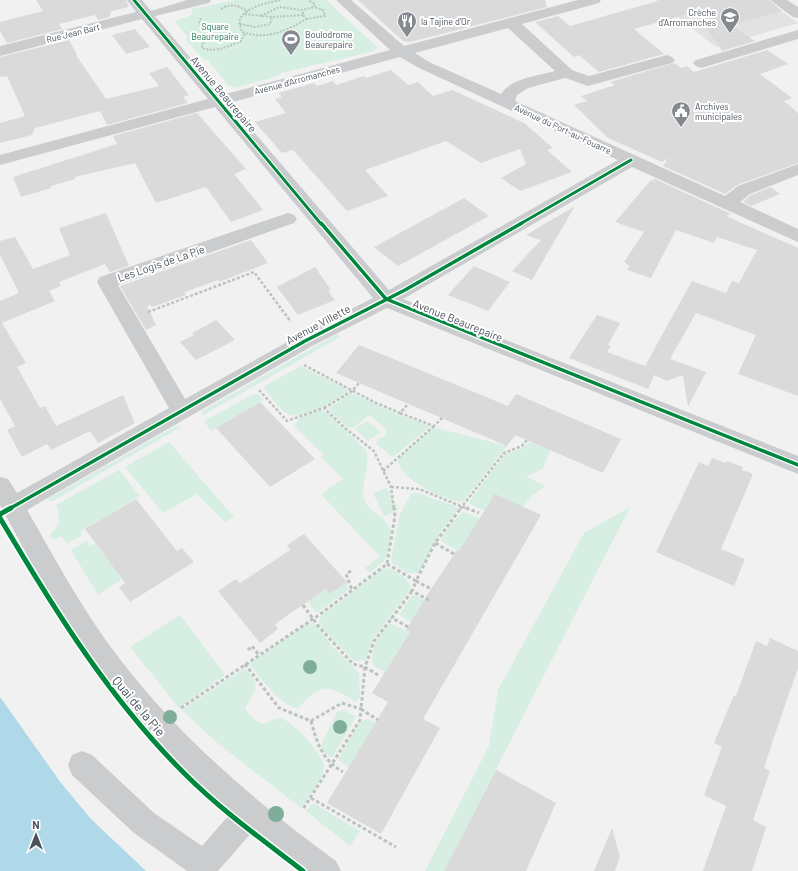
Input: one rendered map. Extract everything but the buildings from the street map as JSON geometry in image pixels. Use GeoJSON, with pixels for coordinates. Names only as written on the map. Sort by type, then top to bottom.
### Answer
{"type":"FeatureCollection","features":[{"type":"Feature","properties":{"kind":"street","name":"Avenue Beaurepaire"},"geometry":{"type":"LineString","coordinates":[[134,0],[151,13],[219,101],[375,288],[386,299],[407,309],[798,465]]}},
{"type":"Feature","properties":{"kind":"street","name":"Rue Jean Bart"},"geometry":{"type":"LineString","coordinates":[[0,51],[204,0]]}},
{"type":"Feature","properties":{"kind":"street","name":"Avenue du Port-au-Fouarre"},"geometry":{"type":"LineString","coordinates":[[343,0],[400,52],[424,65],[798,236]]}},
{"type":"Feature","properties":{"kind":"street","name":"Avenue d'Arromanches"},"geometry":{"type":"LineString","coordinates":[[0,160],[594,0]]}},
{"type":"Feature","properties":{"kind":"street"},"geometry":{"type":"LineString","coordinates":[[778,0],[798,14]]}},
{"type":"Feature","properties":{"kind":"street"},"geometry":{"type":"LineString","coordinates":[[512,23],[566,73],[588,81],[666,60]]}},
{"type":"Feature","properties":{"kind":"street"},"geometry":{"type":"LineString","coordinates":[[701,63],[798,34]]}},
{"type":"Feature","properties":{"kind":"street"},"geometry":{"type":"LineString","coordinates":[[506,103],[510,93],[522,85],[566,73]]}},
{"type":"Feature","properties":{"kind":"street","name":"Avenue Villette"},"geometry":{"type":"LineString","coordinates":[[7,496],[182,411],[305,341],[412,286],[631,160]]}},
{"type":"Feature","properties":{"kind":"street"},"geometry":{"type":"LineString","coordinates":[[726,204],[744,190],[798,169]]}},
{"type":"Feature","properties":{"kind":"street","name":"Les Logis de La Pie"},"geometry":{"type":"LineString","coordinates":[[182,411],[107,282],[288,219]]}},
{"type":"Feature","properties":{"kind":"street","name":"Quai de la Pie"},"geometry":{"type":"LineString","coordinates":[[7,496],[65,601],[115,674],[157,724],[198,766],[251,812],[326,871]]}},
{"type":"Feature","properties":{"kind":"street"},"geometry":{"type":"LineString","coordinates":[[82,765],[144,823],[207,868],[251,812]]}},
{"type":"Feature","properties":{"kind":"path"},"geometry":{"type":"LineString","coordinates":[[261,16],[269,10],[281,7],[303,11],[314,7],[322,10],[325,16],[306,19],[295,27],[274,34],[256,35],[242,32],[239,24],[240,19],[245,14],[263,4],[280,0]]}},
{"type":"Feature","properties":{"kind":"path"},"geometry":{"type":"LineString","coordinates":[[308,0],[315,4],[314,7]]}},
{"type":"Feature","properties":{"kind":"path"},"geometry":{"type":"LineString","coordinates":[[219,12],[226,6],[234,5],[242,7],[248,12]]}},
{"type":"Feature","properties":{"kind":"path"},"geometry":{"type":"LineString","coordinates":[[303,11],[303,15],[306,19]]}},
{"type":"Feature","properties":{"kind":"path"},"geometry":{"type":"LineString","coordinates":[[245,14],[272,18],[303,15]]}},
{"type":"Feature","properties":{"kind":"path"},"geometry":{"type":"LineString","coordinates":[[205,15],[201,18],[200,24],[210,29],[209,39],[202,44],[202,48],[206,50],[215,51],[241,41],[245,33]]}},
{"type":"Feature","properties":{"kind":"path"},"geometry":{"type":"LineString","coordinates":[[239,24],[247,26],[263,26],[270,24],[272,18]]}},
{"type":"Feature","properties":{"kind":"path"},"geometry":{"type":"LineString","coordinates":[[128,319],[254,272],[291,322]]}},
{"type":"Feature","properties":{"kind":"path"},"geometry":{"type":"LineString","coordinates":[[303,365],[352,391],[400,413],[434,426]]}},
{"type":"Feature","properties":{"kind":"path"},"geometry":{"type":"LineString","coordinates":[[259,390],[287,421],[324,408],[352,391],[359,383]]}},
{"type":"Feature","properties":{"kind":"path"},"geometry":{"type":"LineString","coordinates":[[400,413],[408,404]]}},
{"type":"Feature","properties":{"kind":"path"},"geometry":{"type":"LineString","coordinates":[[181,708],[319,615],[387,564],[395,516],[391,487],[374,451],[346,429],[324,408]]}},
{"type":"Feature","properties":{"kind":"path"},"geometry":{"type":"LineString","coordinates":[[383,471],[442,418]]}},
{"type":"Feature","properties":{"kind":"path"},"geometry":{"type":"LineString","coordinates":[[304,809],[332,767],[360,720],[365,667],[374,641],[412,591],[436,543],[504,453],[522,446],[527,440]]}},
{"type":"Feature","properties":{"kind":"path"},"geometry":{"type":"LineString","coordinates":[[391,487],[419,489],[479,513]]}},
{"type":"Feature","properties":{"kind":"path"},"geometry":{"type":"LineString","coordinates":[[436,543],[454,554]]}},
{"type":"Feature","properties":{"kind":"path"},"geometry":{"type":"LineString","coordinates":[[387,564],[431,589]]}},
{"type":"Feature","properties":{"kind":"path"},"geometry":{"type":"LineString","coordinates":[[352,571],[346,574],[352,590]]}},
{"type":"Feature","properties":{"kind":"path"},"geometry":{"type":"LineString","coordinates":[[412,591],[429,600]]}},
{"type":"Feature","properties":{"kind":"path"},"geometry":{"type":"LineString","coordinates":[[303,605],[319,627],[353,664],[365,667],[378,675]]}},
{"type":"Feature","properties":{"kind":"path"},"geometry":{"type":"LineString","coordinates":[[392,618],[408,626]]}},
{"type":"Feature","properties":{"kind":"path"},"geometry":{"type":"LineString","coordinates":[[248,650],[252,646],[259,654]]}},
{"type":"Feature","properties":{"kind":"path"},"geometry":{"type":"LineString","coordinates":[[245,664],[279,708],[311,721]]}},
{"type":"Feature","properties":{"kind":"path"},"geometry":{"type":"LineString","coordinates":[[311,721],[342,703],[361,709],[378,720]]}},
{"type":"Feature","properties":{"kind":"path"},"geometry":{"type":"LineString","coordinates":[[311,721],[320,752],[332,767],[343,772]]}},
{"type":"Feature","properties":{"kind":"path"},"geometry":{"type":"LineString","coordinates":[[310,798],[396,846]]}},
{"type":"Feature","properties":{"kind":"shaded area","name":"Crèche d'Arromanches"},"geometry":{"type":"Polygon","coordinates":[[[656,0],[766,0],[798,23],[716,47],[656,0]]]}},
{"type":"Feature","properties":{"kind":"green space","name":"Square Beaurepaire"},"geometry":{"type":"Polygon","coordinates":[[[235,0],[326,0],[377,47],[375,51],[281,73],[278,76],[235,88],[228,85],[208,60],[203,59],[186,40],[187,36],[175,21],[192,15],[192,9],[235,0]]]}},
{"type":"Feature","properties":{"kind":"green space"},"geometry":{"type":"Polygon","coordinates":[[[337,334],[340,337],[203,415],[202,411],[337,334]]]}},
{"type":"Feature","properties":{"kind":"green space"},"geometry":{"type":"Polygon","coordinates":[[[301,366],[348,390],[348,392],[309,413],[292,415],[286,413],[263,387],[301,366]]]}},
{"type":"Feature","properties":{"kind":"green space"},"geometry":{"type":"Polygon","coordinates":[[[256,393],[264,399],[211,431],[204,421],[256,393]]]}},
{"type":"Feature","properties":{"kind":"green space"},"geometry":{"type":"Polygon","coordinates":[[[349,394],[354,394],[395,413],[427,425],[429,428],[393,457],[376,444],[377,440],[383,437],[386,433],[385,428],[369,415],[353,428],[347,427],[330,411],[329,408],[349,394]]]}},
{"type":"Feature","properties":{"kind":"green space"},"geometry":{"type":"Polygon","coordinates":[[[319,411],[325,411],[366,450],[367,462],[363,487],[364,499],[369,508],[385,521],[391,532],[390,544],[386,559],[370,573],[365,568],[380,557],[321,494],[343,479],[321,457],[324,455],[294,426],[300,418],[319,411]]]}},
{"type":"Feature","properties":{"kind":"green space"},"geometry":{"type":"Polygon","coordinates":[[[367,421],[381,432],[368,441],[355,429],[367,421]]]}},
{"type":"Feature","properties":{"kind":"green space"},"geometry":{"type":"Polygon","coordinates":[[[176,426],[181,427],[51,502],[48,499],[176,426]]]}},
{"type":"Feature","properties":{"kind":"green space"},"geometry":{"type":"Polygon","coordinates":[[[437,428],[507,446],[463,502],[446,498],[424,488],[406,475],[398,460],[432,429],[437,428]]]}},
{"type":"Feature","properties":{"kind":"green space"},"geometry":{"type":"Polygon","coordinates":[[[169,442],[234,517],[225,522],[197,494],[163,513],[125,467],[169,442]]]}},
{"type":"Feature","properties":{"kind":"green space"},"geometry":{"type":"Polygon","coordinates":[[[530,442],[550,450],[543,468],[526,477],[546,486],[532,496],[523,507],[485,511],[470,504],[470,501],[504,455],[523,448],[530,442]]]}},
{"type":"Feature","properties":{"kind":"green space"},"geometry":{"type":"Polygon","coordinates":[[[119,470],[140,496],[80,532],[82,535],[67,544],[62,536],[53,540],[50,535],[58,525],[59,521],[59,513],[56,505],[119,470]]]}},
{"type":"Feature","properties":{"kind":"green space"},"geometry":{"type":"Polygon","coordinates":[[[387,488],[399,510],[384,516],[373,493],[387,488]]]}},
{"type":"Feature","properties":{"kind":"green space"},"geometry":{"type":"Polygon","coordinates":[[[417,493],[456,506],[458,510],[441,531],[419,573],[407,573],[392,563],[391,559],[400,514],[411,494],[417,493]]]}},
{"type":"Feature","properties":{"kind":"green space"},"geometry":{"type":"Polygon","coordinates":[[[630,507],[444,871],[425,871],[489,746],[498,690],[584,533],[630,507]]]}},
{"type":"Feature","properties":{"kind":"green space"},"geometry":{"type":"Polygon","coordinates":[[[463,512],[480,518],[459,551],[443,542],[441,539],[452,523],[463,512]]]}},
{"type":"Feature","properties":{"kind":"green space"},"geometry":{"type":"Polygon","coordinates":[[[86,541],[90,546],[95,543],[122,579],[98,595],[71,550],[86,541]]]}},
{"type":"Feature","properties":{"kind":"green space"},"geometry":{"type":"Polygon","coordinates":[[[384,568],[392,570],[404,577],[411,589],[372,640],[366,660],[354,661],[321,627],[319,622],[321,616],[384,568]]]}},
{"type":"Feature","properties":{"kind":"green space"},"geometry":{"type":"Polygon","coordinates":[[[347,582],[348,590],[317,613],[308,602],[326,589],[330,594],[347,582]]]}},
{"type":"Feature","properties":{"kind":"green space"},"geometry":{"type":"Polygon","coordinates":[[[413,594],[428,602],[415,624],[399,615],[413,594]]]}},
{"type":"Feature","properties":{"kind":"green space"},"geometry":{"type":"Polygon","coordinates":[[[180,615],[225,675],[179,708],[130,647],[180,615]]]}},
{"type":"Feature","properties":{"kind":"green space"},"geometry":{"type":"Polygon","coordinates":[[[307,623],[315,624],[333,647],[359,673],[360,696],[356,702],[338,692],[325,688],[313,694],[298,708],[292,707],[285,703],[271,690],[249,664],[307,623]]]}},
{"type":"Feature","properties":{"kind":"green space"},"geometry":{"type":"Polygon","coordinates":[[[391,624],[410,632],[385,672],[373,665],[372,654],[378,639],[388,625],[391,624]]]}},
{"type":"Feature","properties":{"kind":"green space"},"geometry":{"type":"Polygon","coordinates":[[[245,668],[254,679],[256,688],[245,709],[255,720],[262,724],[278,718],[288,722],[308,740],[319,755],[322,762],[324,768],[321,777],[301,808],[215,741],[182,710],[245,668]]]}},
{"type":"Feature","properties":{"kind":"green space"},"geometry":{"type":"Polygon","coordinates":[[[344,710],[356,717],[332,758],[321,750],[322,743],[337,712],[344,710]]]}},
{"type":"Feature","properties":{"kind":"green space"},"geometry":{"type":"Polygon","coordinates":[[[368,719],[376,723],[349,767],[339,761],[339,758],[360,722],[368,719]]]}},
{"type":"Feature","properties":{"kind":"green space"},"geometry":{"type":"Polygon","coordinates":[[[313,803],[360,831],[350,846],[306,811],[313,803]]]}},
{"type":"Feature","properties":{"kind":"water"},"geometry":{"type":"Polygon","coordinates":[[[0,697],[61,783],[91,819],[146,871],[0,871],[0,697]]]}},
{"type":"Feature","properties":{"kind":"cycle path"},"geometry":{"type":"LineString","coordinates":[[134,0],[375,288],[386,299],[400,306],[798,465]]}},
{"type":"Feature","properties":{"kind":"cycle path"},"geometry":{"type":"LineString","coordinates":[[0,514],[305,341],[405,290],[631,160]]}},
{"type":"Feature","properties":{"kind":"cycle path"},"geometry":{"type":"LineString","coordinates":[[0,518],[41,587],[85,652],[132,715],[158,746],[200,788],[303,871]]}},
{"type":"Feature","properties":{"kind":"place","name":"Crèche d'Arromanches"},"geometry":{"type":"Point","coordinates":[730,34]}},
{"type":"Feature","properties":{"kind":"place","name":"la Tajine d'Or"},"geometry":{"type":"Point","coordinates":[407,38]}},
{"type":"Feature","properties":{"kind":"place","name":"Boulodrome Beaurepaire"},"geometry":{"type":"Point","coordinates":[291,56]}},
{"type":"Feature","properties":{"kind":"place","name":"Archives municipales"},"geometry":{"type":"Point","coordinates":[681,128]}}]}
